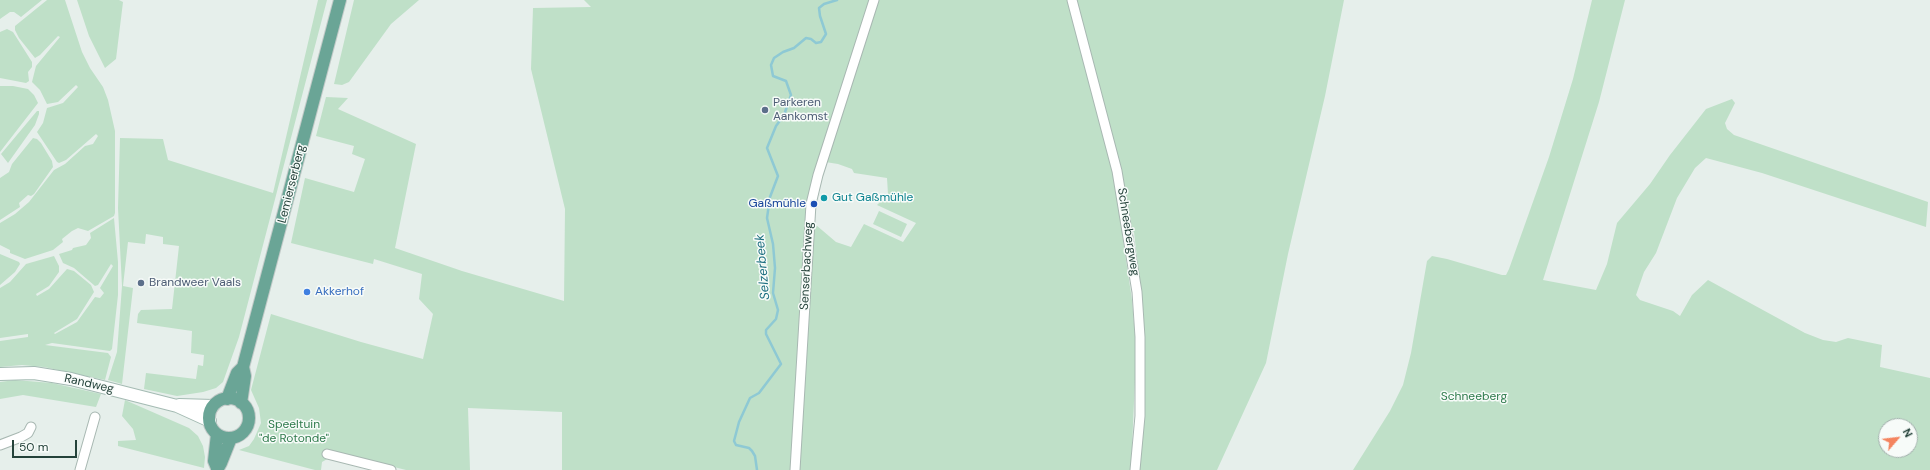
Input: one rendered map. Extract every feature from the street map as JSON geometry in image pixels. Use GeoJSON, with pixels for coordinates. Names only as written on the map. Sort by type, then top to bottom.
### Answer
{"type":"FeatureCollection","features":[{"type":"Feature","properties":{"kind":"main road","name":"Lemierserberg"},"geometry":{"type":"LineString","coordinates":[[241,403],[245,376],[243,367],[340,0]]}},
{"type":"Feature","properties":{"kind":"main road","name":"Lemierserberg"},"geometry":{"type":"LineString","coordinates":[[227,399],[237,373],[243,367]]}},
{"type":"Feature","properties":{"kind":"main road","name":"Randweg"},"geometry":{"type":"LineString","coordinates":[[0,374],[27,373],[65,378],[177,406],[210,421]]}},
{"type":"Feature","properties":{"kind":"main road"},"geometry":{"type":"LineString","coordinates":[[217,434],[232,438],[242,433],[248,423],[248,412],[241,403],[234,399],[227,399],[219,401],[213,406],[210,421],[217,434],[214,461],[217,469]]}},
{"type":"Feature","properties":{"kind":"main road","name":"Randweg"},"geometry":{"type":"LineString","coordinates":[[177,406],[213,406]]}},
{"type":"Feature","properties":{"kind":"main road"},"geometry":{"type":"LineString","coordinates":[[217,469],[232,438]]}},
{"type":"Feature","properties":{"kind":"street","name":"Senserbachweg"},"geometry":{"type":"LineString","coordinates":[[795,470],[811,204],[818,175],[874,0]]}},
{"type":"Feature","properties":{"kind":"street","name":"Schneebergweg"},"geometry":{"type":"LineString","coordinates":[[1072,0],[1116,164],[1137,292],[1140,337],[1140,416],[1135,470]]}},
{"type":"Feature","properties":{"kind":"street"},"geometry":{"type":"LineString","coordinates":[[80,470],[95,417]]}},
{"type":"Feature","properties":{"kind":"street"},"geometry":{"type":"LineString","coordinates":[[0,445],[28,433],[31,427]]}},
{"type":"Feature","properties":{"kind":"street"},"geometry":{"type":"LineString","coordinates":[[327,454],[387,470]]}},
{"type":"Feature","properties":{"kind":"green space"},"geometry":{"type":"Polygon","coordinates":[[[0,0],[42,0],[21,17],[14,12],[10,12],[0,19],[0,0]]]}},
{"type":"Feature","properties":{"kind":"green space"},"geometry":{"type":"Polygon","coordinates":[[[47,0],[65,0],[82,52],[90,68],[103,87],[108,100],[115,131],[115,213],[114,216],[88,231],[78,228],[72,231],[62,239],[63,242],[53,250],[25,259],[10,253],[10,250],[0,245],[0,223],[15,214],[29,202],[54,170],[65,164],[85,146],[93,144],[98,136],[96,134],[66,160],[59,163],[37,132],[43,123],[47,108],[63,103],[78,87],[76,85],[58,102],[47,104],[40,90],[32,82],[36,66],[60,37],[58,36],[40,55],[35,58],[19,38],[15,30],[15,26],[47,0]]]}},
{"type":"Feature","properties":{"kind":"green space"},"geometry":{"type":"Polygon","coordinates":[[[77,0],[119,0],[123,2],[116,59],[105,68],[89,36],[77,0]]]}},
{"type":"Feature","properties":{"kind":"green space"},"geometry":{"type":"Polygon","coordinates":[[[318,0],[327,0],[239,337],[223,382],[216,388],[203,392],[177,396],[144,389],[146,373],[196,379],[198,365],[203,366],[204,355],[191,353],[192,331],[137,323],[138,314],[141,310],[172,309],[179,246],[163,244],[163,237],[146,234],[145,244],[128,242],[123,286],[133,288],[122,384],[108,380],[117,352],[122,286],[118,208],[120,138],[163,139],[168,160],[273,193],[318,0]]]}},
{"type":"Feature","properties":{"kind":"green space"},"geometry":{"type":"Polygon","coordinates":[[[354,0],[419,0],[391,24],[349,82],[342,85],[334,84],[354,0]]]}},
{"type":"Feature","properties":{"kind":"green space","name":"Speeltuin \"de Rotonde\""},"geometry":{"type":"Polygon","coordinates":[[[584,0],[1344,0],[1325,96],[1288,254],[1266,363],[1217,470],[1137,470],[1143,415],[1144,318],[1134,232],[1122,233],[1132,300],[1135,335],[1135,379],[1131,470],[562,470],[562,412],[468,408],[470,470],[406,470],[338,453],[322,462],[321,470],[315,470],[239,450],[249,446],[261,423],[259,408],[251,390],[271,314],[361,342],[423,359],[433,314],[419,299],[422,274],[374,259],[373,264],[291,243],[305,178],[354,192],[365,159],[352,154],[354,146],[316,136],[326,97],[348,98],[338,109],[416,144],[395,248],[462,271],[564,301],[565,209],[531,69],[533,8],[591,7],[584,0]],[[819,161],[807,205],[804,233],[811,237],[812,231],[816,225],[836,242],[851,247],[864,224],[903,242],[916,223],[877,205],[888,194],[887,178],[854,173],[852,169],[838,164],[819,161]]]}},
{"type":"Feature","properties":{"kind":"green space","name":"Schneeberg"},"geometry":{"type":"Polygon","coordinates":[[[1592,0],[1625,0],[1599,102],[1543,280],[1596,290],[1607,264],[1617,223],[1650,184],[1670,155],[1706,109],[1732,99],[1735,103],[1725,123],[1727,129],[1734,135],[1928,202],[1926,227],[1762,173],[1706,158],[1695,168],[1677,198],[1656,253],[1644,272],[1636,295],[1640,300],[1673,311],[1680,316],[1692,295],[1708,280],[1805,333],[1823,340],[1836,342],[1848,338],[1882,345],[1880,367],[1930,378],[1930,470],[1353,470],[1390,411],[1403,385],[1411,353],[1427,261],[1432,256],[1506,275],[1549,157],[1573,79],[1592,0]]]}},
{"type":"Feature","properties":{"kind":"green space"},"geometry":{"type":"Polygon","coordinates":[[[7,29],[13,32],[32,62],[32,67],[28,72],[29,81],[26,83],[0,78],[0,32],[7,29]]]}},
{"type":"Feature","properties":{"kind":"green space"},"geometry":{"type":"Polygon","coordinates":[[[0,86],[13,86],[28,89],[34,95],[38,103],[0,152],[0,86]]]}},
{"type":"Feature","properties":{"kind":"green space"},"geometry":{"type":"Polygon","coordinates":[[[37,111],[39,111],[39,114],[35,125],[8,163],[1,154],[37,111]]]}},
{"type":"Feature","properties":{"kind":"green space"},"geometry":{"type":"Polygon","coordinates":[[[33,138],[37,139],[41,143],[52,161],[53,167],[34,194],[31,196],[28,195],[19,203],[20,207],[0,220],[0,178],[9,172],[12,164],[33,138]]]}},
{"type":"Feature","properties":{"kind":"green space"},"geometry":{"type":"Polygon","coordinates":[[[879,211],[907,224],[901,237],[873,224],[879,211]]]}},
{"type":"Feature","properties":{"kind":"green space"},"geometry":{"type":"Polygon","coordinates":[[[114,218],[118,262],[118,295],[112,349],[110,351],[52,343],[45,345],[108,353],[111,357],[105,380],[44,367],[22,365],[0,367],[0,341],[28,337],[28,334],[0,338],[0,288],[10,282],[26,264],[54,256],[59,266],[59,272],[49,286],[36,294],[37,296],[49,289],[67,269],[74,271],[91,285],[94,292],[77,319],[54,333],[55,334],[77,322],[95,297],[100,298],[104,293],[100,288],[113,266],[111,264],[98,285],[95,286],[74,268],[63,263],[59,254],[72,250],[73,248],[86,245],[91,238],[90,233],[114,218]]]}},
{"type":"Feature","properties":{"kind":"green space"},"geometry":{"type":"Polygon","coordinates":[[[0,254],[19,262],[20,264],[15,272],[0,285],[0,254]]]}},
{"type":"Feature","properties":{"kind":"green space"},"geometry":{"type":"Polygon","coordinates":[[[15,380],[52,383],[101,394],[96,407],[23,395],[0,399],[0,382],[15,380]]]}},
{"type":"Feature","properties":{"kind":"green space"},"geometry":{"type":"Polygon","coordinates":[[[125,400],[189,428],[198,436],[203,446],[205,457],[204,468],[118,446],[118,441],[136,440],[133,429],[122,416],[125,400]]]}},
{"type":"Feature","properties":{"kind":"waterway","name":"Selzerbeek"},"geometry":{"type":"LineString","coordinates":[[757,470],[755,456],[752,451],[749,448],[736,445],[734,441],[739,422],[750,398],[759,393],[781,364],[766,334],[766,330],[776,319],[778,310],[773,293],[775,268],[773,244],[767,218],[770,197],[778,176],[767,148],[776,126],[784,115],[791,95],[786,81],[773,76],[771,65],[774,58],[783,52],[794,48],[806,38],[811,39],[816,43],[821,42],[826,34],[819,8],[824,4],[837,0]]}},
{"type":"Feature","properties":{"kind":"place","name":"Parkeren Aankomst"},"geometry":{"type":"Point","coordinates":[765,110]}},
{"type":"Feature","properties":{"kind":"place","name":"Gut Gaßmühle"},"geometry":{"type":"Point","coordinates":[824,198]}},
{"type":"Feature","properties":{"kind":"place","name":"Gaßmühle"},"geometry":{"type":"Point","coordinates":[814,204]}},
{"type":"Feature","properties":{"kind":"place","name":"Brandweer Vaals"},"geometry":{"type":"Point","coordinates":[141,283]}},
{"type":"Feature","properties":{"kind":"place","name":"Akkerhof"},"geometry":{"type":"Point","coordinates":[307,292]}}]}
